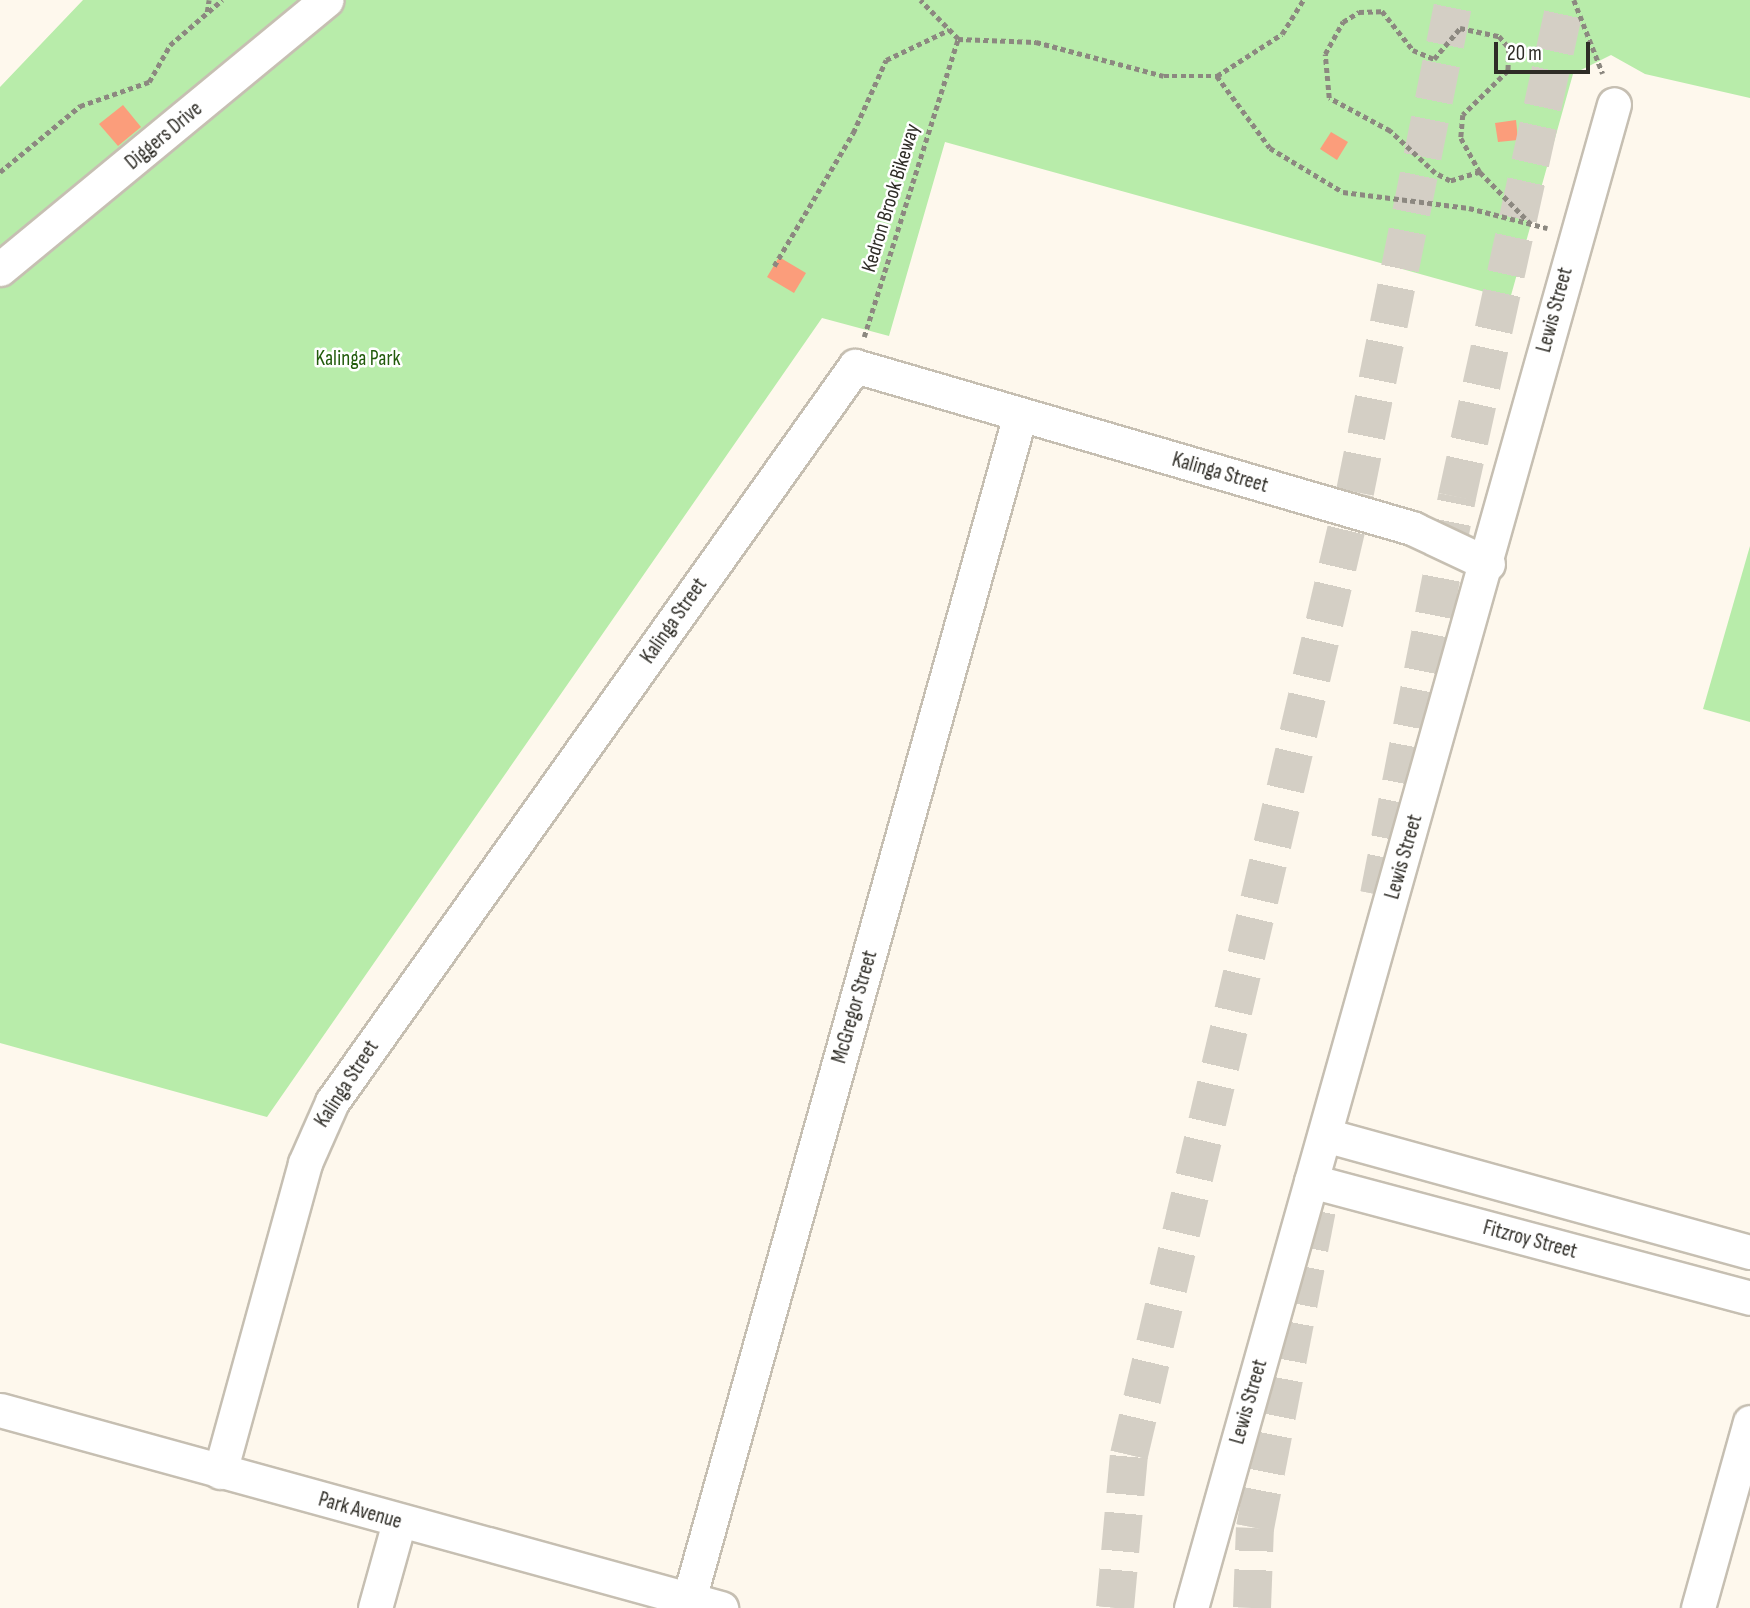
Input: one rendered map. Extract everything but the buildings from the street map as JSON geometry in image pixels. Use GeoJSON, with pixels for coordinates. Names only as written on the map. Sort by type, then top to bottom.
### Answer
{"type":"FeatureCollection","features":[{"type":"Feature","properties":{"kind":"street","name":"Diggers Drive"},"geometry":{"type":"LineString","coordinates":[[0,269],[326,0]]}},
{"type":"Feature","properties":{"kind":"street","name":"Lewis Street"},"geometry":{"type":"LineString","coordinates":[[1191,1608],[1488,564],[1575,236],[1614,104]]}},
{"type":"Feature","properties":{"kind":"street","name":"Kalinga Street"},"geometry":{"type":"LineString","coordinates":[[220,1472],[305,1164],[327,1110],[855,366],[1412,528],[1488,564]]}},
{"type":"Feature","properties":{"kind":"street","name":"McGregor Street"},"geometry":{"type":"LineString","coordinates":[[689,1599],[1020,415]]}},
{"type":"Feature","properties":{"kind":"street"},"geometry":{"type":"LineString","coordinates":[[1325,1135],[1750,1252]]}},
{"type":"Feature","properties":{"kind":"street","name":"Fitzroy Street"},"geometry":{"type":"LineString","coordinates":[[1311,1181],[1750,1298]]}},
{"type":"Feature","properties":{"kind":"street","name":"Park Avenue"},"geometry":{"type":"LineString","coordinates":[[0,1410],[399,1522],[721,1608]]}},
{"type":"Feature","properties":{"kind":"street"},"geometry":{"type":"LineString","coordinates":[[1698,1608],[1750,1422]]}},
{"type":"Feature","properties":{"kind":"street"},"geometry":{"type":"LineString","coordinates":[[375,1608],[399,1522]]}},
{"type":"Feature","properties":{"kind":"path"},"geometry":{"type":"LineString","coordinates":[[207,12],[209,0]]}},
{"type":"Feature","properties":{"kind":"path"},"geometry":{"type":"LineString","coordinates":[[0,172],[80,106],[149,82],[170,45],[222,0]]}},
{"type":"Feature","properties":{"kind":"path"},"geometry":{"type":"LineString","coordinates":[[920,0],[958,39],[1036,42],[1164,76],[1217,76],[1282,34],[1303,0]]}},
{"type":"Feature","properties":{"kind":"path"},"geometry":{"type":"LineString","coordinates":[[1574,0],[1614,104]]}},
{"type":"Feature","properties":{"kind":"path"},"geometry":{"type":"LineString","coordinates":[[1480,172],[1450,181],[1434,173],[1390,131],[1329,98],[1325,54],[1343,22],[1359,12],[1382,11],[1413,50],[1434,59],[1460,28],[1499,36],[1509,48],[1508,71],[1463,116],[1460,126],[1480,172],[1531,224]]}},
{"type":"Feature","properties":{"kind":"path"},"geometry":{"type":"LineString","coordinates":[[774,266],[853,133],[886,60],[948,30]]}},
{"type":"Feature","properties":{"kind":"path","name":"Kedron Brook Bikeway"},"geometry":{"type":"LineString","coordinates":[[855,366],[958,39]]}},
{"type":"Feature","properties":{"kind":"path"},"geometry":{"type":"LineString","coordinates":[[1217,76],[1270,148],[1343,192],[1469,208],[1575,236]]}},
{"type":"Feature","properties":{"kind":"green space","name":"Kalinga Park"},"geometry":{"type":"Polygon","coordinates":[[[83,0],[1750,0],[1750,98],[1645,74],[1611,55],[1573,74],[1510,299],[945,142],[889,336],[822,318],[267,1117],[0,1043],[0,87],[83,0]]]}},
{"type":"Feature","properties":{"kind":"green space"},"geometry":{"type":"Polygon","coordinates":[[[1750,546],[1750,722],[1703,709],[1750,546]]]}},
{"type":"Feature","properties":{"kind":"tunnel"},"geometry":{"type":"LineString","coordinates":[[1115,1608],[1129,1455],[1355,492],[1454,0]]}},
{"type":"Feature","properties":{"kind":"tunnel"},"geometry":{"type":"LineString","coordinates":[[1379,895],[1457,497],[1566,0]]}},
{"type":"Feature","properties":{"kind":"tunnel"},"geometry":{"type":"LineString","coordinates":[[1252,1608],[1255,1528],[1320,1195]]}}]}
